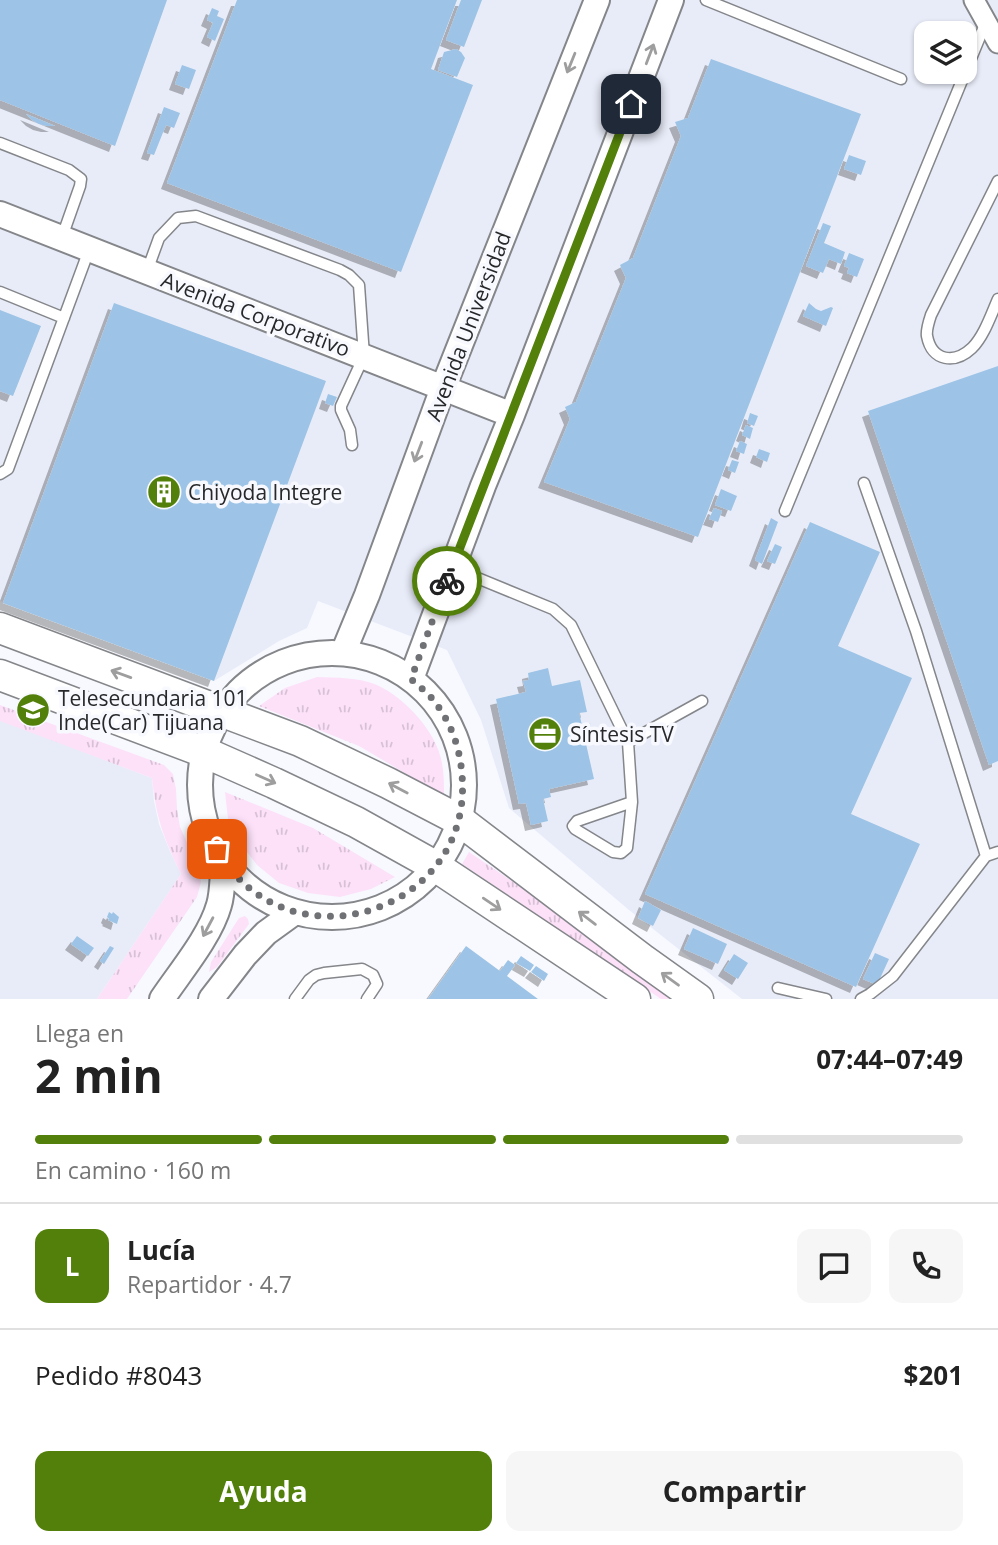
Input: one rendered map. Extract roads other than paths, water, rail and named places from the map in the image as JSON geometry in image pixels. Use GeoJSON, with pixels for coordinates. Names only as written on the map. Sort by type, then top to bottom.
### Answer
{"type":"FeatureCollection","features":[{"type":"Feature","properties":{"kind":"main road"},"geometry":{"type":"LineString","coordinates":[[0,628],[300,741],[459,820],[698,999]]}},
{"type":"Feature","properties":{"kind":"main road"},"geometry":{"type":"LineString","coordinates":[[0,675],[204,752],[356,822],[435,866],[635,999]]}},
{"type":"Feature","properties":{"kind":"street","name":"Avenida Universidad"},"geometry":{"type":"LineString","coordinates":[[343,653],[443,388],[597,0]]}},
{"type":"Feature","properties":{"kind":"street"},"geometry":{"type":"LineString","coordinates":[[411,679],[671,0]]}},
{"type":"Feature","properties":{"kind":"street"},"geometry":{"type":"LineString","coordinates":[[974,0],[998,43]]}},
{"type":"Feature","properties":{"kind":"street","name":"Avenida Corporativo"},"geometry":{"type":"LineString","coordinates":[[0,214],[512,415]]}},
{"type":"Feature","properties":{"kind":"street"},"geometry":{"type":"LineString","coordinates":[[320,653],[343,653],[367,658],[390,666],[411,679],[434,701],[451,727],[461,758],[464,789],[459,820],[449,844],[435,866],[413,888],[387,905],[357,915],[326,917],[295,912],[275,905],[255,893],[238,879],[224,862],[210,837],[202,809],[200,781],[204,752],[222,711],[246,685],[275,666],[320,653]]}},
{"type":"Feature","properties":{"kind":"street"},"geometry":{"type":"LineString","coordinates":[[162,999],[211,924],[219,905],[224,862]]}},
{"type":"Feature","properties":{"kind":"street"},"geometry":{"type":"LineString","coordinates":[[211,999],[266,933],[295,912]]}},
{"type":"Feature","properties":{"kind":"lane"},"geometry":{"type":"LineString","coordinates":[[706,0],[901,79]]}},
{"type":"Feature","properties":{"kind":"lane"},"geometry":{"type":"LineString","coordinates":[[785,511],[987,20]]}},
{"type":"Feature","properties":{"kind":"lane"},"geometry":{"type":"LineString","coordinates":[[0,143],[69,170],[80,179],[80,186],[61,238]]}},
{"type":"Feature","properties":{"kind":"lane"},"geometry":{"type":"LineString","coordinates":[[998,181],[931,315],[926,334],[932,350],[946,359],[961,357],[975,345],[998,299]]}},
{"type":"Feature","properties":{"kind":"lane"},"geometry":{"type":"LineString","coordinates":[[147,271],[159,238],[178,218],[196,216],[349,275],[359,285],[364,356],[341,406],[350,430],[352,445]]}},
{"type":"Feature","properties":{"kind":"lane"},"geometry":{"type":"LineString","coordinates":[[0,474],[8,469],[90,249]]}},
{"type":"Feature","properties":{"kind":"lane"},"geometry":{"type":"LineString","coordinates":[[0,292],[64,318]]}},
{"type":"Feature","properties":{"kind":"lane"},"geometry":{"type":"LineString","coordinates":[[864,483],[916,631],[986,856]]}},
{"type":"Feature","properties":{"kind":"lane"},"geometry":{"type":"LineString","coordinates":[[452,568],[554,609],[564,617],[571,625],[628,742],[632,802],[627,848],[621,853],[614,852],[575,830],[573,826],[577,821],[632,802]]}},
{"type":"Feature","properties":{"kind":"lane"},"geometry":{"type":"LineString","coordinates":[[628,742],[702,701]]}},
{"type":"Feature","properties":{"kind":"lane"},"geometry":{"type":"LineString","coordinates":[[861,999],[893,976],[986,856],[998,852]]}},
{"type":"Feature","properties":{"kind":"lane"},"geometry":{"type":"LineString","coordinates":[[295,999],[316,975],[362,969],[373,975],[377,984],[367,999]]}},
{"type":"Feature","properties":{"kind":"lane"},"geometry":{"type":"LineString","coordinates":[[778,988],[826,999]]}},
{"type":"Feature","properties":{"kind":"place","name":"Chiyoda Integre"},"geometry":{"type":"Point","coordinates":[164,492]}},
{"type":"Feature","properties":{"kind":"place","name":"Telesecundaria 101 Inde(Car) Tijuana"},"geometry":{"type":"Point","coordinates":[33,710]}},
{"type":"Feature","properties":{"kind":"place","name":"Síntesis TV"},"geometry":{"type":"Point","coordinates":[545,734]}}]}
